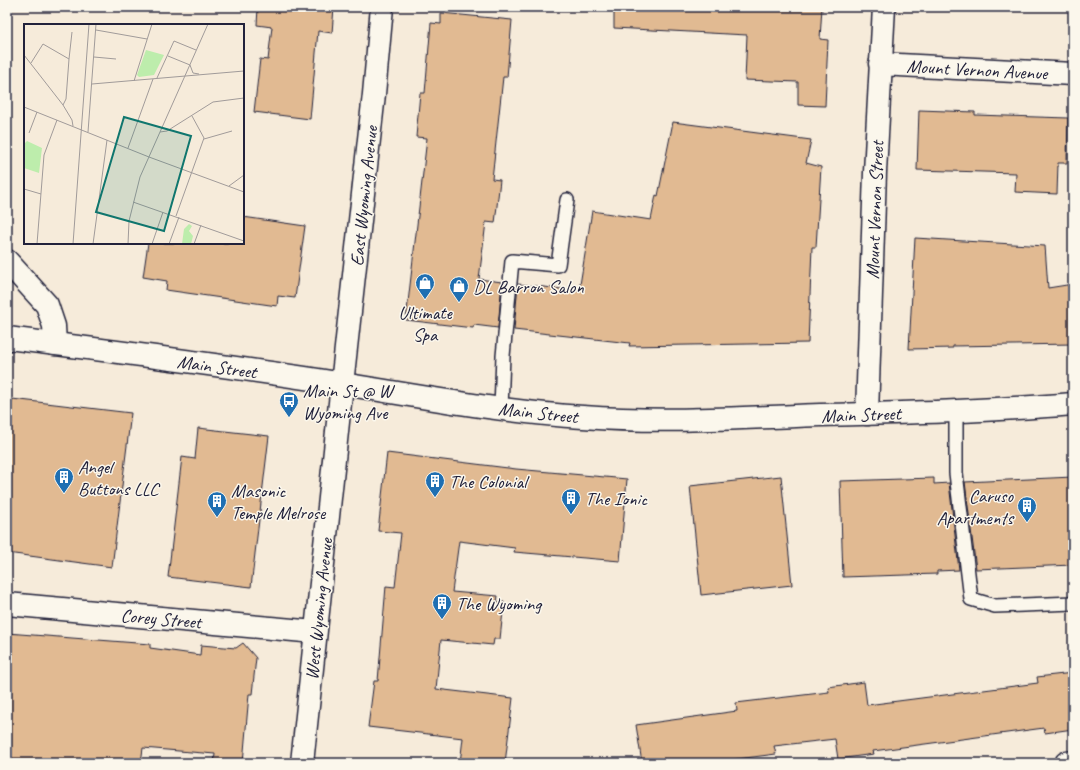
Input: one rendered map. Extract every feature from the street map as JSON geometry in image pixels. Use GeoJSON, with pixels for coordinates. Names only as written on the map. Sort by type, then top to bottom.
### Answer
{"type":"FeatureCollection","features":[{"type":"Feature","properties":{"kind":"main road","name":"East Wyoming Avenue"},"geometry":{"type":"LineString","coordinates":[[342,384],[382,7]]}},
{"type":"Feature","properties":{"kind":"main road","name":"Mount Vernon Street"},"geometry":{"type":"LineString","coordinates":[[867,414],[880,64],[884,7]]}},
{"type":"Feature","properties":{"kind":"main road","name":"Mount Vernon Avenue"},"geometry":{"type":"LineString","coordinates":[[880,64],[1073,74]]}},
{"type":"Feature","properties":{"kind":"main road"},"geometry":{"type":"LineString","coordinates":[[7,261],[47,305],[54,326],[55,344]]}},
{"type":"Feature","properties":{"kind":"main road","name":"Main Street"},"geometry":{"type":"LineString","coordinates":[[7,338],[342,384],[434,400],[583,417],[653,419],[988,411],[1073,404]]}},
{"type":"Feature","properties":{"kind":"main road","name":"West Wyoming Avenue"},"geometry":{"type":"LineString","coordinates":[[302,763],[342,384]]}},
{"type":"Feature","properties":{"kind":"main road","name":"Corey Street"},"geometry":{"type":"LineString","coordinates":[[7,604],[315,632]]}},
{"type":"Feature","properties":{"kind":"main road"},"geometry":{"type":"LineString","coordinates":[[1066,763],[1073,762]]}},
{"type":"Feature","properties":{"kind":"lane"},"geometry":{"type":"LineString","coordinates":[[501,408],[503,356],[512,261],[558,265],[568,200]]}},
{"type":"Feature","properties":{"kind":"lane"},"geometry":{"type":"LineString","coordinates":[[956,411],[956,473],[971,599],[995,606],[1073,603]]}},
{"type":"Feature","properties":{"kind":"building"},"geometry":{"type":"Polygon","coordinates":[[[258,7],[334,7],[332,33],[318,31],[310,119],[254,112],[260,59],[268,60],[272,27],[257,25],[258,7]]]}},
{"type":"Feature","properties":{"kind":"building"},"geometry":{"type":"Polygon","coordinates":[[[614,7],[822,7],[820,39],[828,40],[825,106],[798,105],[798,82],[745,80],[747,35],[614,28],[614,7]]]}},
{"type":"Feature","properties":{"kind":"building"},"geometry":{"type":"Polygon","coordinates":[[[441,13],[512,20],[507,77],[503,77],[492,179],[500,180],[495,223],[486,222],[479,279],[502,282],[498,328],[474,325],[473,328],[406,320],[427,138],[416,137],[420,93],[425,93],[431,23],[441,24],[441,13]]]}},
{"type":"Feature","properties":{"kind":"building"},"geometry":{"type":"Polygon","coordinates":[[[919,110],[975,112],[975,115],[1068,118],[1067,163],[1058,163],[1057,194],[1015,192],[1016,173],[917,170],[919,110]]]}},
{"type":"Feature","properties":{"kind":"building"},"geometry":{"type":"Polygon","coordinates":[[[673,122],[811,140],[806,163],[821,167],[816,247],[812,247],[808,343],[629,346],[630,343],[514,330],[518,284],[579,291],[592,211],[651,220],[656,195],[658,196],[673,122]]]}},
{"type":"Feature","properties":{"kind":"building"},"geometry":{"type":"Polygon","coordinates":[[[244,217],[305,226],[295,298],[278,296],[277,306],[166,290],[167,281],[143,277],[148,244],[244,244],[244,217]]]}},
{"type":"Feature","properties":{"kind":"building"},"geometry":{"type":"Polygon","coordinates":[[[915,238],[1045,246],[1048,288],[1073,284],[1073,344],[953,346],[953,348],[909,349],[915,238]]]}},
{"type":"Feature","properties":{"kind":"building","name":"Angel Buttons LLC"},"geometry":{"type":"Polygon","coordinates":[[[12,399],[131,413],[112,567],[7,553],[7,443],[12,399]]]}},
{"type":"Feature","properties":{"kind":"building","name":"Masonic Temple Melrose"},"geometry":{"type":"Polygon","coordinates":[[[198,428],[269,436],[251,587],[168,577],[182,457],[195,459],[198,428]]]}},
{"type":"Feature","properties":{"kind":"building"},"geometry":{"type":"Polygon","coordinates":[[[387,453],[516,469],[627,479],[620,561],[514,552],[515,548],[459,541],[452,592],[498,596],[497,602],[504,602],[500,639],[494,639],[493,645],[441,640],[436,689],[513,698],[505,763],[460,763],[463,738],[368,727],[374,681],[378,681],[386,586],[395,587],[401,533],[378,531],[387,453]]]}},
{"type":"Feature","properties":{"kind":"building"},"geometry":{"type":"Polygon","coordinates":[[[781,476],[792,585],[701,595],[690,486],[781,476]]]}},
{"type":"Feature","properties":{"kind":"building","name":"Caruso Apartments"},"geometry":{"type":"Polygon","coordinates":[[[1073,477],[1073,565],[976,569],[965,482],[1073,477]]]}},
{"type":"Feature","properties":{"kind":"building"},"geometry":{"type":"Polygon","coordinates":[[[934,478],[934,484],[949,483],[959,570],[937,571],[937,574],[843,577],[840,481],[934,478]]]}},
{"type":"Feature","properties":{"kind":"building"},"geometry":{"type":"Polygon","coordinates":[[[7,633],[150,644],[150,648],[200,655],[201,645],[236,648],[243,643],[256,658],[252,694],[249,694],[243,763],[214,763],[215,754],[143,748],[141,763],[7,763],[7,633]]]}},
{"type":"Feature","properties":{"kind":"building"},"geometry":{"type":"Polygon","coordinates":[[[1073,673],[1073,729],[1045,733],[1044,728],[873,751],[874,754],[838,759],[835,739],[774,746],[776,754],[707,763],[642,763],[636,725],[737,711],[736,703],[829,692],[828,687],[864,682],[867,705],[1038,683],[1037,677],[1073,673]]]}},
{"type":"Feature","properties":{"kind":"place","name":"Ultimate Spa"},"geometry":{"type":"Point","coordinates":[425,300]}},
{"type":"Feature","properties":{"kind":"place","name":"DL Barron Salon"},"geometry":{"type":"Point","coordinates":[459,303]}},
{"type":"Feature","properties":{"kind":"place","name":"Main St @ W Wyoming Ave"},"geometry":{"type":"Point","coordinates":[289,418]}},
{"type":"Feature","properties":{"kind":"place","name":"Angel Buttons LLC"},"geometry":{"type":"Point","coordinates":[64,494]}},
{"type":"Feature","properties":{"kind":"place","name":"The Colonial"},"geometry":{"type":"Point","coordinates":[435,498]}},
{"type":"Feature","properties":{"kind":"place","name":"The Ionic"},"geometry":{"type":"Point","coordinates":[571,515]}},
{"type":"Feature","properties":{"kind":"place","name":"Masonic Temple Melrose"},"geometry":{"type":"Point","coordinates":[217,518]}},
{"type":"Feature","properties":{"kind":"place","name":"Caruso Apartments"},"geometry":{"type":"Point","coordinates":[1027,523]}},
{"type":"Feature","properties":{"kind":"place","name":"The Wyoming"},"geometry":{"type":"Point","coordinates":[442,620]}}]}
